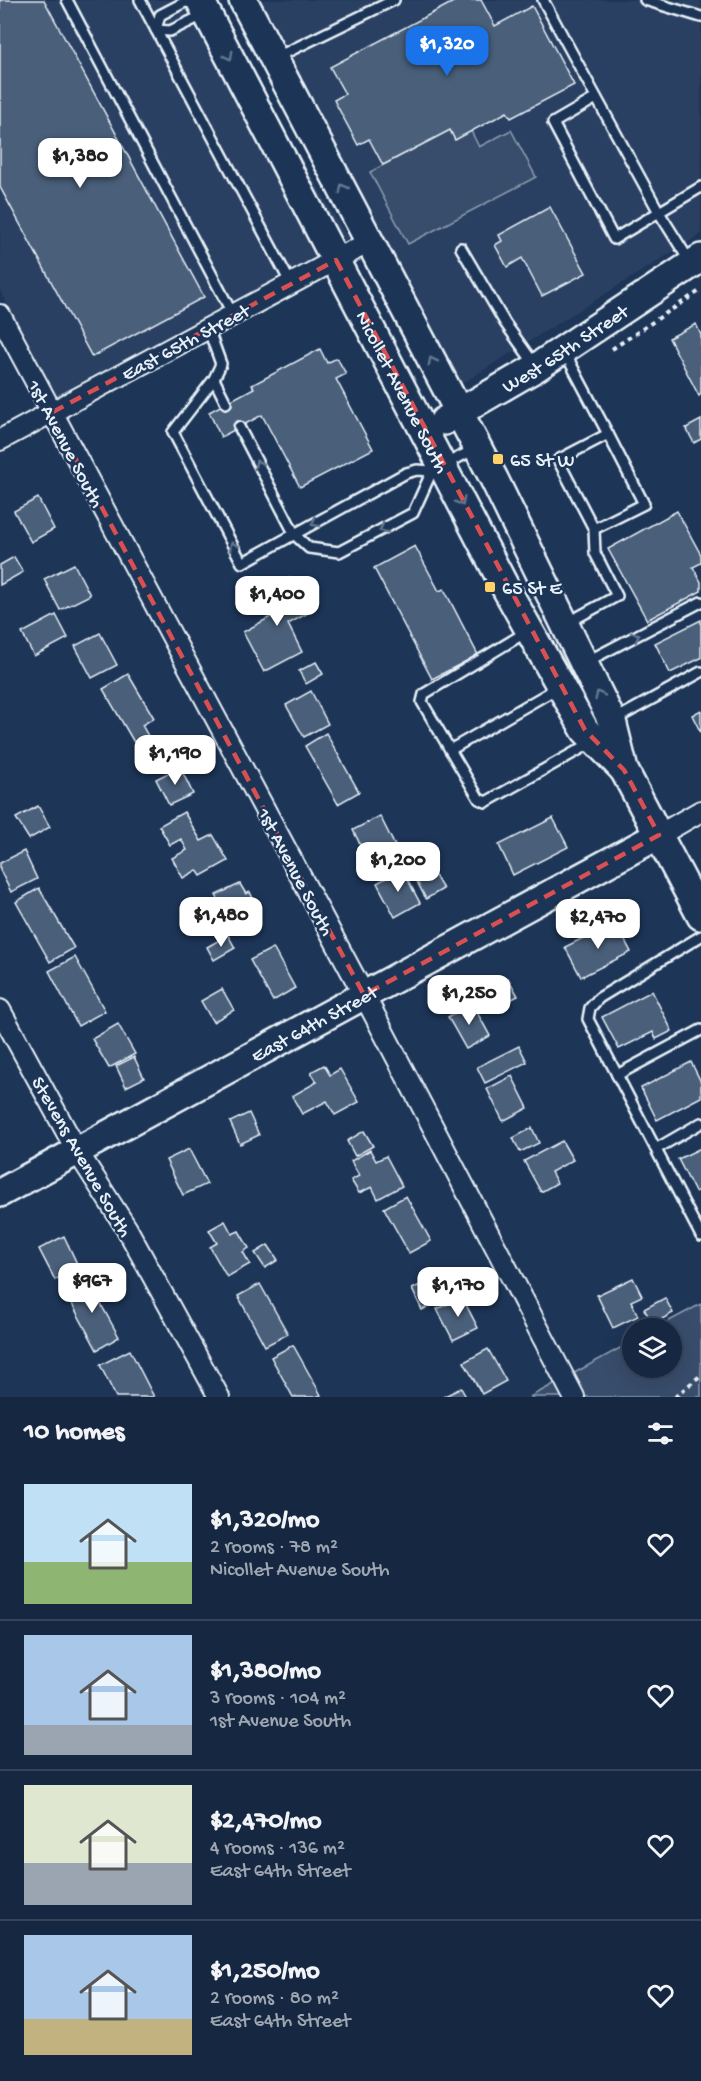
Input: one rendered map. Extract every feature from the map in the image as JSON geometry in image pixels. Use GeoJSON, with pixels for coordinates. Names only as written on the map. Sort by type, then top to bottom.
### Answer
{"type":"FeatureCollection","features":[{"type":"Feature","properties":{"kind":"main road","name":"Nicollet Avenue South"},"geometry":{"type":"LineString","coordinates":[[243,0],[371,241],[477,448],[584,663],[604,731],[701,916]]}},
{"type":"Feature","properties":{"kind":"main road","name":"Nicollet Avenue South"},"geometry":{"type":"LineString","coordinates":[[204,1],[425,431],[437,469],[531,630],[585,730],[604,731]]}},
{"type":"Feature","properties":{"kind":"main road","name":"West 65th Street"},"geometry":{"type":"LineString","coordinates":[[425,431],[537,367],[696,261]]}},
{"type":"Feature","properties":{"kind":"main road","name":"East 64th Street"},"geometry":{"type":"LineString","coordinates":[[0,1193],[659,835]]}},
{"type":"Feature","properties":{"kind":"street","name":"East 65th Street"},"geometry":{"type":"LineString","coordinates":[[0,440],[371,241]]}},
{"type":"Feature","properties":{"kind":"street","name":"1st Avenue South"},"geometry":{"type":"LineString","coordinates":[[0,315],[364,995],[574,1397]]}},
{"type":"Feature","properties":{"kind":"street"},"geometry":{"type":"LineString","coordinates":[[659,835],[701,812]]}},
{"type":"Feature","properties":{"kind":"street","name":"Stevens Avenue South"},"geometry":{"type":"LineString","coordinates":[[0,1010],[77,1151],[127,1229],[219,1397]]}},
{"type":"Feature","properties":{"kind":"lane"},"geometry":{"type":"LineString","coordinates":[[66,0],[233,315]]}},
{"type":"Feature","properties":{"kind":"lane"},"geometry":{"type":"LineString","coordinates":[[140,0],[291,284]]}},
{"type":"Feature","properties":{"kind":"lane"},"geometry":{"type":"LineString","coordinates":[[274,59],[394,0]]}},
{"type":"Feature","properties":{"kind":"lane"},"geometry":{"type":"LineString","coordinates":[[543,0],[660,214],[696,261]]}},
{"type":"Feature","properties":{"kind":"lane"},"geometry":{"type":"LineString","coordinates":[[645,0],[701,17]]}},
{"type":"Feature","properties":{"kind":"lane"},"geometry":{"type":"LineString","coordinates":[[204,1],[197,18],[170,31],[156,30],[160,15],[184,2],[204,1]]}},
{"type":"Feature","properties":{"kind":"lane"},"geometry":{"type":"LineString","coordinates":[[596,98],[553,123],[614,239],[660,214],[701,187]]}},
{"type":"Feature","properties":{"kind":"lane"},"geometry":{"type":"LineString","coordinates":[[461,248],[505,323],[537,367]]}},
{"type":"Feature","properties":{"kind":"lane"},"geometry":{"type":"LineString","coordinates":[[208,328],[221,364],[214,379],[173,432],[242,563],[405,473],[437,469],[477,448]]}},
{"type":"Feature","properties":{"kind":"lane"},"geometry":{"type":"LineString","coordinates":[[563,349],[644,504],[594,529]]}},
{"type":"Feature","properties":{"kind":"lane"},"geometry":{"type":"LineString","coordinates":[[214,379],[226,403]]}},
{"type":"Feature","properties":{"kind":"lane"},"geometry":{"type":"LineString","coordinates":[[239,427],[295,535],[309,548],[339,552],[413,513],[437,469]]}},
{"type":"Feature","properties":{"kind":"lane"},"geometry":{"type":"LineString","coordinates":[[565,624],[617,596],[595,552],[594,529],[558,460],[608,434]]}},
{"type":"Feature","properties":{"kind":"lane"},"geometry":{"type":"LineString","coordinates":[[584,663],[701,602]]}},
{"type":"Feature","properties":{"kind":"lane"},"geometry":{"type":"LineString","coordinates":[[531,630],[424,694],[422,702],[479,800],[486,802],[701,672]]}},
{"type":"Feature","properties":{"kind":"lane"},"geometry":{"type":"LineString","coordinates":[[450,750],[561,686]]}},
{"type":"Feature","properties":{"kind":"lane"},"geometry":{"type":"LineString","coordinates":[[701,936],[598,998],[590,1008],[588,1020],[656,1149],[697,1220],[701,1236]]}},
{"type":"Feature","properties":{"kind":"lane"},"geometry":{"type":"LineString","coordinates":[[617,1076],[701,1030]]}},
{"type":"Feature","properties":{"kind":"lane"},"geometry":{"type":"LineString","coordinates":[[656,1149],[701,1123]]}},
{"type":"Feature","properties":{"kind":"path"},"geometry":{"type":"LineString","coordinates":[[675,1397],[701,1375]]}},
{"type":"Feature","properties":{"kind":"highlighted area"},"geometry":{"type":"Polygon","coordinates":[[[336,260],[585,730],[624,770],[659,835],[364,995],[51,413],[336,260]]]}},
{"type":"Feature","properties":{"kind":"shaded area"},"geometry":{"type":"Polygon","coordinates":[[[0,0],[210,0],[350,242],[54,401],[0,290],[0,0]]]}},
{"type":"Feature","properties":{"kind":"shaded area"},"geometry":{"type":"Polygon","coordinates":[[[248,0],[701,0],[701,234],[450,391],[248,0]]]}},
{"type":"Feature","properties":{"kind":"shaded area"},"geometry":{"type":"Polygon","coordinates":[[[450,130],[455,140],[471,131],[479,147],[511,130],[536,177],[408,244],[370,172],[450,130]]]}},
{"type":"Feature","properties":{"kind":"shaded area"},"geometry":{"type":"Polygon","coordinates":[[[701,1304],[701,1397],[530,1397],[622,1347],[622,1378],[682,1378],[682,1318],[675,1318],[701,1304]]]}},
{"type":"Feature","properties":{"kind":"building"},"geometry":{"type":"Polygon","coordinates":[[[0,0],[44,0],[204,297],[92,357],[0,187],[0,0]]]}},
{"type":"Feature","properties":{"kind":"building"},"geometry":{"type":"Polygon","coordinates":[[[457,0],[481,0],[495,26],[532,6],[574,85],[511,118],[507,112],[455,140],[450,130],[383,165],[369,139],[358,145],[334,100],[345,94],[330,67],[457,0]]]}},
{"type":"Feature","properties":{"kind":"building"},"geometry":{"type":"Polygon","coordinates":[[[550,207],[586,273],[542,296],[522,258],[507,267],[495,245],[502,241],[499,235],[550,207]]]}},
{"type":"Feature","properties":{"kind":"building"},"geometry":{"type":"Polygon","coordinates":[[[696,324],[701,335],[701,394],[699,396],[669,338],[696,324]]]}},
{"type":"Feature","properties":{"kind":"building"},"geometry":{"type":"Polygon","coordinates":[[[320,349],[327,363],[337,358],[346,374],[336,379],[373,449],[300,487],[262,415],[221,437],[209,412],[254,388],[252,385],[320,349]]]}},
{"type":"Feature","properties":{"kind":"building"},"geometry":{"type":"Polygon","coordinates":[[[701,420],[701,439],[694,443],[686,428],[701,420]]]}},
{"type":"Feature","properties":{"kind":"building"},"geometry":{"type":"Polygon","coordinates":[[[38,498],[54,529],[31,542],[14,511],[38,498]]]}},
{"type":"Feature","properties":{"kind":"building"},"geometry":{"type":"Polygon","coordinates":[[[677,511],[701,555],[701,563],[693,567],[701,582],[701,591],[647,620],[608,549],[677,511]]]}},
{"type":"Feature","properties":{"kind":"building"},"geometry":{"type":"Polygon","coordinates":[[[415,546],[439,591],[444,589],[478,655],[432,679],[374,568],[415,546]]]}},
{"type":"Feature","properties":{"kind":"building"},"geometry":{"type":"Polygon","coordinates":[[[14,557],[23,572],[0,585],[0,565],[14,557]]]}},
{"type":"Feature","properties":{"kind":"building"},"geometry":{"type":"Polygon","coordinates":[[[74,564],[90,595],[60,610],[44,579],[74,564]]]}},
{"type":"Feature","properties":{"kind":"building"},"geometry":{"type":"Polygon","coordinates":[[[290,578],[308,613],[288,624],[302,652],[264,672],[243,632],[276,614],[264,591],[290,578]]]}},
{"type":"Feature","properties":{"kind":"building"},"geometry":{"type":"Polygon","coordinates":[[[56,615],[68,638],[34,656],[22,633],[56,615]]]}},
{"type":"Feature","properties":{"kind":"building"},"geometry":{"type":"Polygon","coordinates":[[[701,620],[701,658],[670,673],[655,643],[701,620]]]}},
{"type":"Feature","properties":{"kind":"building"},"geometry":{"type":"Polygon","coordinates":[[[100,633],[117,665],[92,678],[75,646],[100,633]]]}},
{"type":"Feature","properties":{"kind":"building"},"geometry":{"type":"Polygon","coordinates":[[[316,662],[323,674],[306,684],[299,671],[316,662]]]}},
{"type":"Feature","properties":{"kind":"building"},"geometry":{"type":"Polygon","coordinates":[[[128,674],[154,718],[142,725],[148,736],[135,744],[103,689],[128,674]]]}},
{"type":"Feature","properties":{"kind":"building"},"geometry":{"type":"Polygon","coordinates":[[[311,691],[328,724],[304,737],[286,705],[311,691]]]}},
{"type":"Feature","properties":{"kind":"building"},"geometry":{"type":"Polygon","coordinates":[[[701,710],[701,733],[692,715],[701,710]]]}},
{"type":"Feature","properties":{"kind":"building"},"geometry":{"type":"Polygon","coordinates":[[[326,733],[359,792],[338,804],[305,746],[326,733]]]}},
{"type":"Feature","properties":{"kind":"building"},"geometry":{"type":"Polygon","coordinates":[[[180,767],[193,794],[169,805],[156,779],[180,767]]]}},
{"type":"Feature","properties":{"kind":"building"},"geometry":{"type":"Polygon","coordinates":[[[38,806],[50,827],[29,839],[16,818],[38,806]]]}},
{"type":"Feature","properties":{"kind":"building"},"geometry":{"type":"Polygon","coordinates":[[[184,812],[201,841],[213,835],[228,861],[201,876],[197,870],[183,878],[172,858],[187,850],[181,839],[170,845],[159,826],[184,812]]]}},
{"type":"Feature","properties":{"kind":"building"},"geometry":{"type":"Polygon","coordinates":[[[380,816],[395,846],[368,860],[353,830],[380,816]]]}},
{"type":"Feature","properties":{"kind":"building"},"geometry":{"type":"Polygon","coordinates":[[[553,818],[568,847],[513,875],[499,845],[553,818]]]}},
{"type":"Feature","properties":{"kind":"building"},"geometry":{"type":"Polygon","coordinates":[[[24,851],[37,879],[11,892],[0,870],[0,863],[24,851]]]}},
{"type":"Feature","properties":{"kind":"building"},"geometry":{"type":"Polygon","coordinates":[[[430,867],[443,889],[426,899],[414,876],[430,867]]]}},
{"type":"Feature","properties":{"kind":"building"},"geometry":{"type":"Polygon","coordinates":[[[402,869],[420,903],[395,917],[377,883],[402,869]]]}},
{"type":"Feature","properties":{"kind":"building"},"geometry":{"type":"Polygon","coordinates":[[[240,884],[246,894],[250,892],[255,903],[250,905],[257,917],[233,929],[216,895],[240,884]]]}},
{"type":"Feature","properties":{"kind":"building"},"geometry":{"type":"Polygon","coordinates":[[[39,888],[74,948],[50,962],[16,902],[39,888]]]}},
{"type":"Feature","properties":{"kind":"building"},"geometry":{"type":"Polygon","coordinates":[[[615,922],[631,952],[581,977],[565,947],[615,922]]]}},
{"type":"Feature","properties":{"kind":"building"},"geometry":{"type":"Polygon","coordinates":[[[228,935],[235,948],[214,960],[207,947],[228,935]]]}},
{"type":"Feature","properties":{"kind":"building"},"geometry":{"type":"Polygon","coordinates":[[[273,948],[295,988],[273,1001],[250,960],[273,948]]]}},
{"type":"Feature","properties":{"kind":"building"},"geometry":{"type":"Polygon","coordinates":[[[75,957],[105,1011],[78,1026],[49,971],[75,957]]]}},
{"type":"Feature","properties":{"kind":"building"},"geometry":{"type":"Polygon","coordinates":[[[508,978],[518,996],[504,1003],[494,986],[508,978]]]}},
{"type":"Feature","properties":{"kind":"building"},"geometry":{"type":"Polygon","coordinates":[[[222,989],[234,1010],[213,1022],[201,1001],[222,989]]]}},
{"type":"Feature","properties":{"kind":"building"},"geometry":{"type":"Polygon","coordinates":[[[652,991],[672,1031],[656,1039],[653,1032],[619,1049],[602,1017],[652,991]]]}},
{"type":"Feature","properties":{"kind":"building"},"geometry":{"type":"Polygon","coordinates":[[[472,1003],[490,1036],[466,1049],[448,1017],[472,1003]]]}},
{"type":"Feature","properties":{"kind":"building"},"geometry":{"type":"Polygon","coordinates":[[[118,1024],[135,1054],[109,1068],[92,1039],[118,1024]]]}},
{"type":"Feature","properties":{"kind":"building"},"geometry":{"type":"Polygon","coordinates":[[[519,1046],[527,1062],[485,1083],[477,1067],[519,1046]]]}},
{"type":"Feature","properties":{"kind":"building"},"geometry":{"type":"Polygon","coordinates":[[[134,1057],[144,1078],[126,1087],[116,1066],[134,1057]]]}},
{"type":"Feature","properties":{"kind":"building"},"geometry":{"type":"Polygon","coordinates":[[[691,1062],[701,1082],[701,1097],[657,1120],[641,1088],[691,1062]]]}},
{"type":"Feature","properties":{"kind":"building"},"geometry":{"type":"Polygon","coordinates":[[[324,1065],[330,1075],[340,1069],[359,1102],[335,1115],[327,1101],[302,1114],[292,1096],[317,1082],[311,1072],[324,1065]]]}},
{"type":"Feature","properties":{"kind":"building"},"geometry":{"type":"Polygon","coordinates":[[[512,1076],[528,1108],[503,1121],[487,1089],[512,1076]]]}},
{"type":"Feature","properties":{"kind":"building"},"geometry":{"type":"Polygon","coordinates":[[[249,1113],[259,1135],[240,1144],[230,1122],[249,1113]]]}},
{"type":"Feature","properties":{"kind":"building"},"geometry":{"type":"Polygon","coordinates":[[[532,1128],[539,1143],[520,1152],[513,1138],[532,1128]]]}},
{"type":"Feature","properties":{"kind":"building"},"geometry":{"type":"Polygon","coordinates":[[[364,1131],[373,1146],[355,1156],[347,1141],[364,1131]]]}},
{"type":"Feature","properties":{"kind":"building"},"geometry":{"type":"Polygon","coordinates":[[[562,1141],[573,1160],[551,1172],[557,1183],[541,1192],[524,1161],[562,1141]]]}},
{"type":"Feature","properties":{"kind":"building"},"geometry":{"type":"Polygon","coordinates":[[[701,1148],[701,1188],[695,1192],[678,1159],[701,1148]]]}},
{"type":"Feature","properties":{"kind":"building"},"geometry":{"type":"Polygon","coordinates":[[[189,1149],[207,1184],[183,1195],[166,1160],[189,1149]]]}},
{"type":"Feature","properties":{"kind":"building"},"geometry":{"type":"Polygon","coordinates":[[[370,1150],[376,1161],[386,1156],[402,1186],[378,1199],[372,1187],[359,1193],[351,1180],[359,1176],[351,1161],[370,1150]]]}},
{"type":"Feature","properties":{"kind":"building"},"geometry":{"type":"Polygon","coordinates":[[[406,1196],[431,1241],[409,1253],[384,1208],[406,1196]]]}},
{"type":"Feature","properties":{"kind":"building"},"geometry":{"type":"Polygon","coordinates":[[[225,1221],[232,1234],[239,1231],[249,1248],[243,1252],[250,1264],[227,1277],[210,1247],[217,1243],[209,1230],[225,1221]]]}},
{"type":"Feature","properties":{"kind":"building"},"geometry":{"type":"Polygon","coordinates":[[[64,1236],[79,1268],[55,1280],[39,1249],[64,1236]]]}},
{"type":"Feature","properties":{"kind":"building"},"geometry":{"type":"Polygon","coordinates":[[[268,1245],[278,1260],[265,1268],[255,1253],[268,1245]]]}},
{"type":"Feature","properties":{"kind":"building"},"geometry":{"type":"Polygon","coordinates":[[[442,1274],[453,1294],[422,1310],[412,1289],[442,1274]]]}},
{"type":"Feature","properties":{"kind":"building"},"geometry":{"type":"Polygon","coordinates":[[[633,1278],[642,1296],[631,1301],[638,1316],[622,1318],[622,1324],[613,1328],[597,1295],[633,1278]]]}},
{"type":"Feature","properties":{"kind":"building"},"geometry":{"type":"Polygon","coordinates":[[[87,1279],[119,1337],[97,1350],[65,1291],[87,1279]]]}},
{"type":"Feature","properties":{"kind":"building"},"geometry":{"type":"Polygon","coordinates":[[[260,1284],[288,1334],[265,1346],[238,1296],[260,1284]]]}},
{"type":"Feature","properties":{"kind":"building"},"geometry":{"type":"Polygon","coordinates":[[[462,1297],[478,1328],[453,1340],[437,1309],[462,1297]]]}},
{"type":"Feature","properties":{"kind":"building"},"geometry":{"type":"Polygon","coordinates":[[[665,1298],[673,1313],[664,1318],[649,1318],[644,1309],[665,1298]]]}},
{"type":"Feature","properties":{"kind":"building"},"geometry":{"type":"Polygon","coordinates":[[[293,1345],[321,1395],[293,1397],[271,1357],[293,1345]]]}},
{"type":"Feature","properties":{"kind":"building"},"geometry":{"type":"Polygon","coordinates":[[[488,1349],[506,1381],[482,1394],[464,1362],[488,1349]]]}},
{"type":"Feature","properties":{"kind":"building"},"geometry":{"type":"Polygon","coordinates":[[[130,1350],[154,1397],[116,1397],[100,1365],[130,1350]]]}},
{"type":"Feature","properties":{"kind":"building"},"geometry":{"type":"Polygon","coordinates":[[[461,1388],[466,1397],[443,1397],[461,1388]]]}},
{"type":"Feature","properties":{"kind":"place","name":"65 St W"},"geometry":{"type":"Point","coordinates":[498,459]}},
{"type":"Feature","properties":{"kind":"place","name":"65 St E"},"geometry":{"type":"Point","coordinates":[490,587]}}]}
